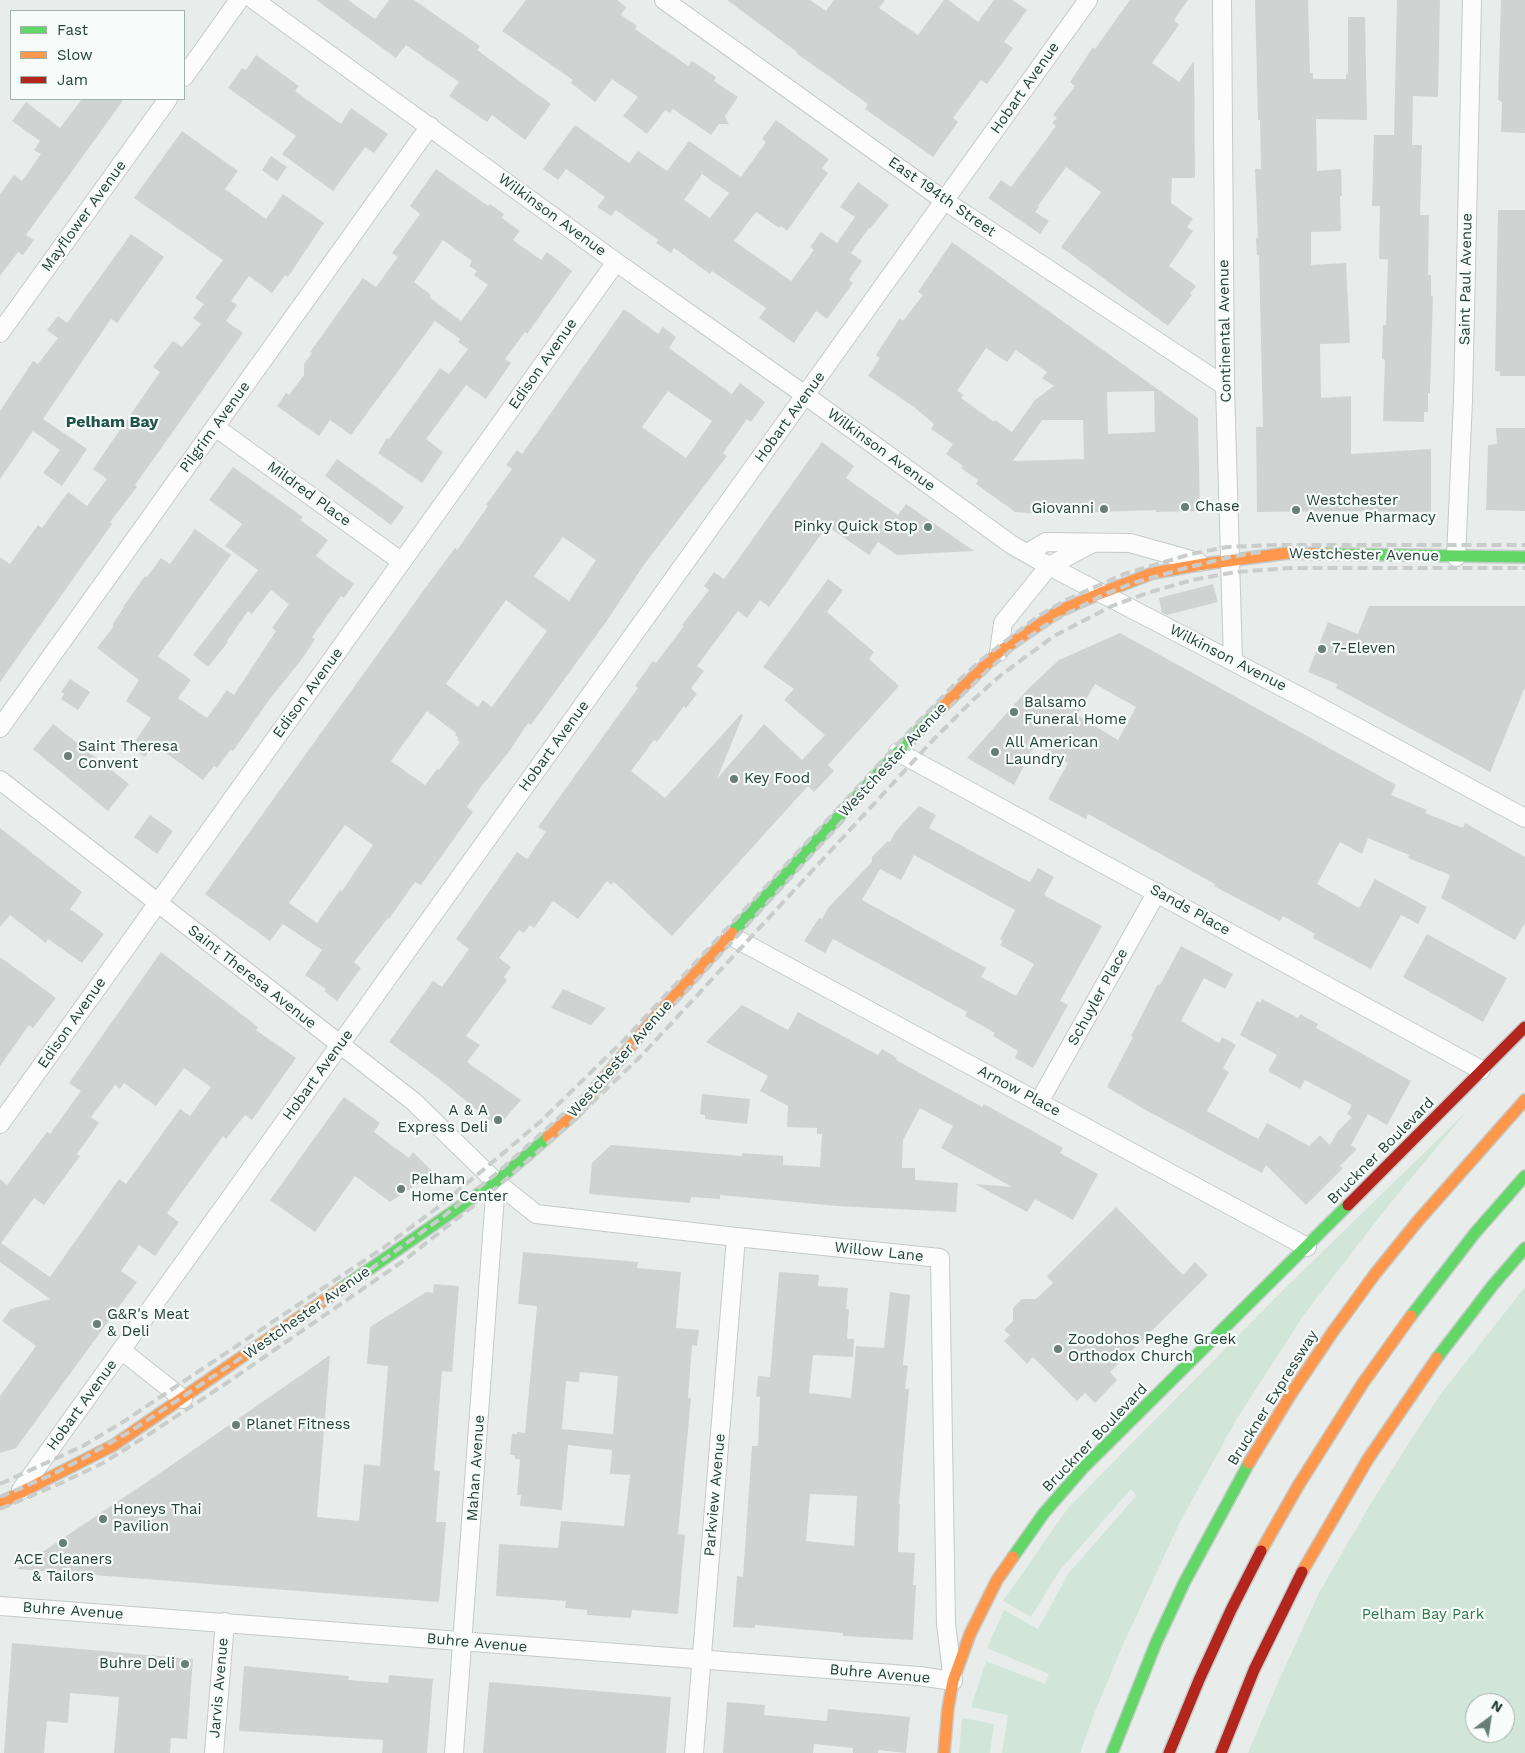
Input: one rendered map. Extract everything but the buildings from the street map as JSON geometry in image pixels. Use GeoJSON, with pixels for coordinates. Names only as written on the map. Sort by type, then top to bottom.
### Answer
{"type":"FeatureCollection","features":[{"type":"Feature","properties":{"kind":"main road","name":"Westchester Avenue"},"geometry":{"type":"LineString","coordinates":[[0,1503],[114,1444],[183,1399],[496,1182],[575,1113],[651,1022],[898,752],[972,676],[999,652],[1059,611],[1154,573],[1204,564],[1288,553],[1525,557]]}},
{"type":"Feature","properties":{"kind":"main road","name":"Bruckner Boulevard"},"geometry":{"type":"LineString","coordinates":[[944,1753],[948,1708],[953,1681],[970,1634],[985,1601],[1015,1553],[1044,1513],[1084,1467],[1525,1027]]}},
{"type":"Feature","properties":{"kind":"main road","name":"Bruckner Expressway"},"geometry":{"type":"LineString","coordinates":[[1112,1753],[1156,1642],[1184,1583],[1223,1509],[1291,1394],[1375,1274],[1423,1214],[1525,1100]]}},
{"type":"Feature","properties":{"kind":"main road"},"geometry":{"type":"LineString","coordinates":[[1169,1753],[1199,1680],[1231,1610],[1302,1478],[1363,1383],[1402,1327],[1475,1233],[1525,1176]]}},
{"type":"Feature","properties":{"kind":"main road"},"geometry":{"type":"LineString","coordinates":[[1221,1753],[1254,1670],[1298,1580],[1344,1498],[1396,1415],[1428,1370],[1493,1285],[1525,1248]]}},
{"type":"Feature","properties":{"kind":"street"},"geometry":{"type":"LineString","coordinates":[[185,76],[239,0]]}},
{"type":"Feature","properties":{"kind":"street","name":"Wilkinson Avenue"},"geometry":{"type":"LineString","coordinates":[[254,0],[1012,545],[1525,818]]}},
{"type":"Feature","properties":{"kind":"street","name":"East 194th Street"},"geometry":{"type":"LineString","coordinates":[[664,0],[945,201],[1225,386]]}},
{"type":"Feature","properties":{"kind":"street","name":"Continental Avenue"},"geometry":{"type":"LineString","coordinates":[[1222,0],[1225,386],[1233,661]]}},
{"type":"Feature","properties":{"kind":"street","name":"Saint Paul Avenue"},"geometry":{"type":"LineString","coordinates":[[1456,557],[1462,410],[1472,0]]}},
{"type":"Feature","properties":{"kind":"street","name":"Hobart Avenue"},"geometry":{"type":"LineString","coordinates":[[19,1492],[945,201],[1081,2]]}},
{"type":"Feature","properties":{"kind":"street","name":"Mayflower Avenue"},"geometry":{"type":"LineString","coordinates":[[0,333],[167,100]]}},
{"type":"Feature","properties":{"kind":"street","name":"Pilgrim Avenue"},"geometry":{"type":"LineString","coordinates":[[0,728],[430,126]]}},
{"type":"Feature","properties":{"kind":"street","name":"Edison Avenue"},"geometry":{"type":"LineString","coordinates":[[0,1124],[616,262]]}},
{"type":"Feature","properties":{"kind":"street","name":"Mildred Place"},"geometry":{"type":"LineString","coordinates":[[215,427],[402,562]]}},
{"type":"Feature","properties":{"kind":"street","name":"Westchester Avenue"},"geometry":{"type":"LineString","coordinates":[[1027,553],[1046,542],[1130,543],[1204,564]]}},
{"type":"Feature","properties":{"kind":"street","name":"Westchester Avenue"},"geometry":{"type":"LineString","coordinates":[[999,652],[1003,624],[1049,566],[1094,543]]}},
{"type":"Feature","properties":{"kind":"street","name":"Sands Place"},"geometry":{"type":"LineString","coordinates":[[898,752],[1482,1070]]}},
{"type":"Feature","properties":{"kind":"street","name":"Saint Theresa Avenue"},"geometry":{"type":"LineString","coordinates":[[0,780],[157,904],[413,1101],[496,1182]]}},
{"type":"Feature","properties":{"kind":"street","name":"Schuyler Place"},"geometry":{"type":"LineString","coordinates":[[1039,1102],[1157,892]]}},
{"type":"Feature","properties":{"kind":"street","name":"Arnow Place"},"geometry":{"type":"LineString","coordinates":[[731,936],[1307,1246]]}},
{"type":"Feature","properties":{"kind":"street","name":"Willow Lane"},"geometry":{"type":"LineString","coordinates":[[496,1182],[536,1214],[940,1258],[946,1624],[953,1681]]}},
{"type":"Feature","properties":{"kind":"street","name":"Mahan Avenue"},"geometry":{"type":"LineString","coordinates":[[454,1753],[496,1182]]}},
{"type":"Feature","properties":{"kind":"street","name":"Parkview Avenue"},"geometry":{"type":"LineString","coordinates":[[694,1753],[736,1237]]}},
{"type":"Feature","properties":{"kind":"street"},"geometry":{"type":"LineString","coordinates":[[121,1350],[183,1399]]}},
{"type":"Feature","properties":{"kind":"street","name":"Buhre Avenue"},"geometry":{"type":"LineString","coordinates":[[0,1606],[225,1622],[701,1661],[920,1676],[953,1681]]}},
{"type":"Feature","properties":{"kind":"street","name":"Jarvis Avenue"},"geometry":{"type":"LineString","coordinates":[[214,1753],[225,1622]]}},
{"type":"Feature","properties":{"kind":"green space"},"geometry":{"type":"Polygon","coordinates":[[[1467,1111],[1384,1211],[1303,1316],[1235,1422],[1180,1522],[1122,1647],[1080,1753],[1002,1753],[1008,1715],[971,1707],[986,1661],[1045,1684],[1049,1674],[987,1648],[1004,1610],[1038,1629],[1068,1574],[1136,1496],[1131,1489],[1060,1570],[1031,1617],[1003,1601],[1068,1508],[1282,1291],[1467,1111]]]}},
{"type":"Feature","properties":{"kind":"green space","name":"Pelham Bay Park"},"geometry":{"type":"Polygon","coordinates":[[[1525,1287],[1525,1753],[1248,1753],[1320,1591],[1374,1498],[1439,1396],[1525,1287]]]}},
{"type":"Feature","properties":{"kind":"green space"},"geometry":{"type":"Polygon","coordinates":[[[962,1718],[994,1724],[990,1753],[959,1753],[962,1718]]]}},
{"type":"Feature","properties":{"kind":"railway"},"geometry":{"type":"LineString","coordinates":[[0,1484],[83,1446],[126,1420],[383,1248],[437,1208],[489,1165],[540,1122],[623,1041],[955,684],[981,660],[1037,617],[1066,600],[1124,574],[1191,554],[1227,547],[1274,545],[1525,545]]}},
{"type":"Feature","properties":{"kind":"railway"},"geometry":{"type":"LineString","coordinates":[[0,1497],[51,1475],[131,1431],[328,1300],[444,1216],[497,1173],[590,1090],[632,1049],[925,731],[989,669],[1016,646],[1044,626],[1103,595],[1133,583],[1230,557],[1266,551]]}},
{"type":"Feature","properties":{"kind":"railway"},"geometry":{"type":"LineString","coordinates":[[0,1509],[103,1463],[151,1433],[406,1259],[497,1187],[571,1123],[642,1055],[933,740],[973,700],[1001,675],[1054,636],[1112,606],[1147,593],[1192,580],[1236,572],[1290,568],[1525,568]]}},
{"type":"Feature","properties":{"kind":"traffic: fast"},"geometry":{"type":"LineString","coordinates":[[1328,554],[1525,557]]}},
{"type":"Feature","properties":{"kind":"traffic: fast"},"geometry":{"type":"LineString","coordinates":[[732,933],[898,752],[944,705]]}},
{"type":"Feature","properties":{"kind":"traffic: fast"},"geometry":{"type":"LineString","coordinates":[[342,1288],[496,1182],[548,1137]]}},
{"type":"Feature","properties":{"kind":"traffic: fast"},"geometry":{"type":"LineString","coordinates":[[1411,1316],[1475,1233],[1525,1176]]}},
{"type":"Feature","properties":{"kind":"traffic: fast"},"geometry":{"type":"LineString","coordinates":[[1013,1557],[1044,1513],[1084,1467],[1348,1205]]}},
{"type":"Feature","properties":{"kind":"traffic: fast"},"geometry":{"type":"LineString","coordinates":[[1437,1358],[1493,1285],[1525,1248]]}},
{"type":"Feature","properties":{"kind":"traffic: fast"},"geometry":{"type":"LineString","coordinates":[[1112,1753],[1156,1643],[1184,1583],[1249,1463]]}},
{"type":"Feature","properties":{"kind":"traffic: slow"},"geometry":{"type":"LineString","coordinates":[[944,705],[999,652],[1059,611],[1101,593],[1153,573],[1204,564],[1288,553],[1328,554]]}},
{"type":"Feature","properties":{"kind":"traffic: slow"},"geometry":{"type":"LineString","coordinates":[[548,1137],[575,1113],[651,1022],[732,933]]}},
{"type":"Feature","properties":{"kind":"traffic: slow"},"geometry":{"type":"LineString","coordinates":[[1249,1463],[1291,1394],[1375,1274],[1417,1222],[1525,1100]]}},
{"type":"Feature","properties":{"kind":"traffic: slow"},"geometry":{"type":"LineString","coordinates":[[0,1503],[114,1445],[342,1288]]}},
{"type":"Feature","properties":{"kind":"traffic: slow"},"geometry":{"type":"LineString","coordinates":[[1261,1551],[1298,1486],[1363,1383],[1411,1316]]}},
{"type":"Feature","properties":{"kind":"traffic: slow"},"geometry":{"type":"LineString","coordinates":[[1302,1572],[1368,1459],[1437,1358]]}},
{"type":"Feature","properties":{"kind":"traffic: slow"},"geometry":{"type":"LineString","coordinates":[[944,1753],[948,1708],[953,1681],[970,1634],[997,1580],[1013,1557]]}},
{"type":"Feature","properties":{"kind":"traffic: jam"},"geometry":{"type":"LineString","coordinates":[[1348,1205],[1525,1027]]}},
{"type":"Feature","properties":{"kind":"traffic: jam"},"geometry":{"type":"LineString","coordinates":[[1169,1753],[1199,1680],[1261,1551]]}},
{"type":"Feature","properties":{"kind":"traffic: jam"},"geometry":{"type":"LineString","coordinates":[[1221,1753],[1254,1670],[1302,1572]]}},
{"type":"Feature","properties":{"kind":"place","name":"Chase"},"geometry":{"type":"Point","coordinates":[1185,507]}},
{"type":"Feature","properties":{"kind":"place","name":"Giovanni"},"geometry":{"type":"Point","coordinates":[1104,509]}},
{"type":"Feature","properties":{"kind":"place","name":"Westchester Avenue Pharmacy"},"geometry":{"type":"Point","coordinates":[1296,510]}},
{"type":"Feature","properties":{"kind":"place","name":"Pinky Quick Stop"},"geometry":{"type":"Point","coordinates":[928,527]}},
{"type":"Feature","properties":{"kind":"place","name":"7-Eleven"},"geometry":{"type":"Point","coordinates":[1322,649]}},
{"type":"Feature","properties":{"kind":"place","name":"Balsamo Funeral Home"},"geometry":{"type":"Point","coordinates":[1014,712]}},
{"type":"Feature","properties":{"kind":"place","name":"All American Laundry"},"geometry":{"type":"Point","coordinates":[995,752]}},
{"type":"Feature","properties":{"kind":"place","name":"Saint Theresa Convent"},"geometry":{"type":"Point","coordinates":[68,756]}},
{"type":"Feature","properties":{"kind":"place","name":"Key Food"},"geometry":{"type":"Point","coordinates":[734,779]}},
{"type":"Feature","properties":{"kind":"place","name":"A & A Express Deli"},"geometry":{"type":"Point","coordinates":[498,1120]}},
{"type":"Feature","properties":{"kind":"place","name":"Pelham Home Center"},"geometry":{"type":"Point","coordinates":[401,1189]}},
{"type":"Feature","properties":{"kind":"place","name":"G&R's Meat & Deli"},"geometry":{"type":"Point","coordinates":[97,1324]}},
{"type":"Feature","properties":{"kind":"place","name":"Zoodohos Peghe Greek Orthodox Church"},"geometry":{"type":"Point","coordinates":[1058,1349]}},
{"type":"Feature","properties":{"kind":"place","name":"Planet Fitness"},"geometry":{"type":"Point","coordinates":[236,1425]}},
{"type":"Feature","properties":{"kind":"place","name":"Honeys Thai Pavilion"},"geometry":{"type":"Point","coordinates":[103,1519]}},
{"type":"Feature","properties":{"kind":"place","name":"ACE Cleaners & Tailors"},"geometry":{"type":"Point","coordinates":[63,1543]}},
{"type":"Feature","properties":{"kind":"place","name":"Buhre Deli"},"geometry":{"type":"Point","coordinates":[185,1664]}},
{"type":"Feature","properties":{"kind":"district","name":"Pelham Bay"},"geometry":{"type":"Point","coordinates":[112,422]}}]}
